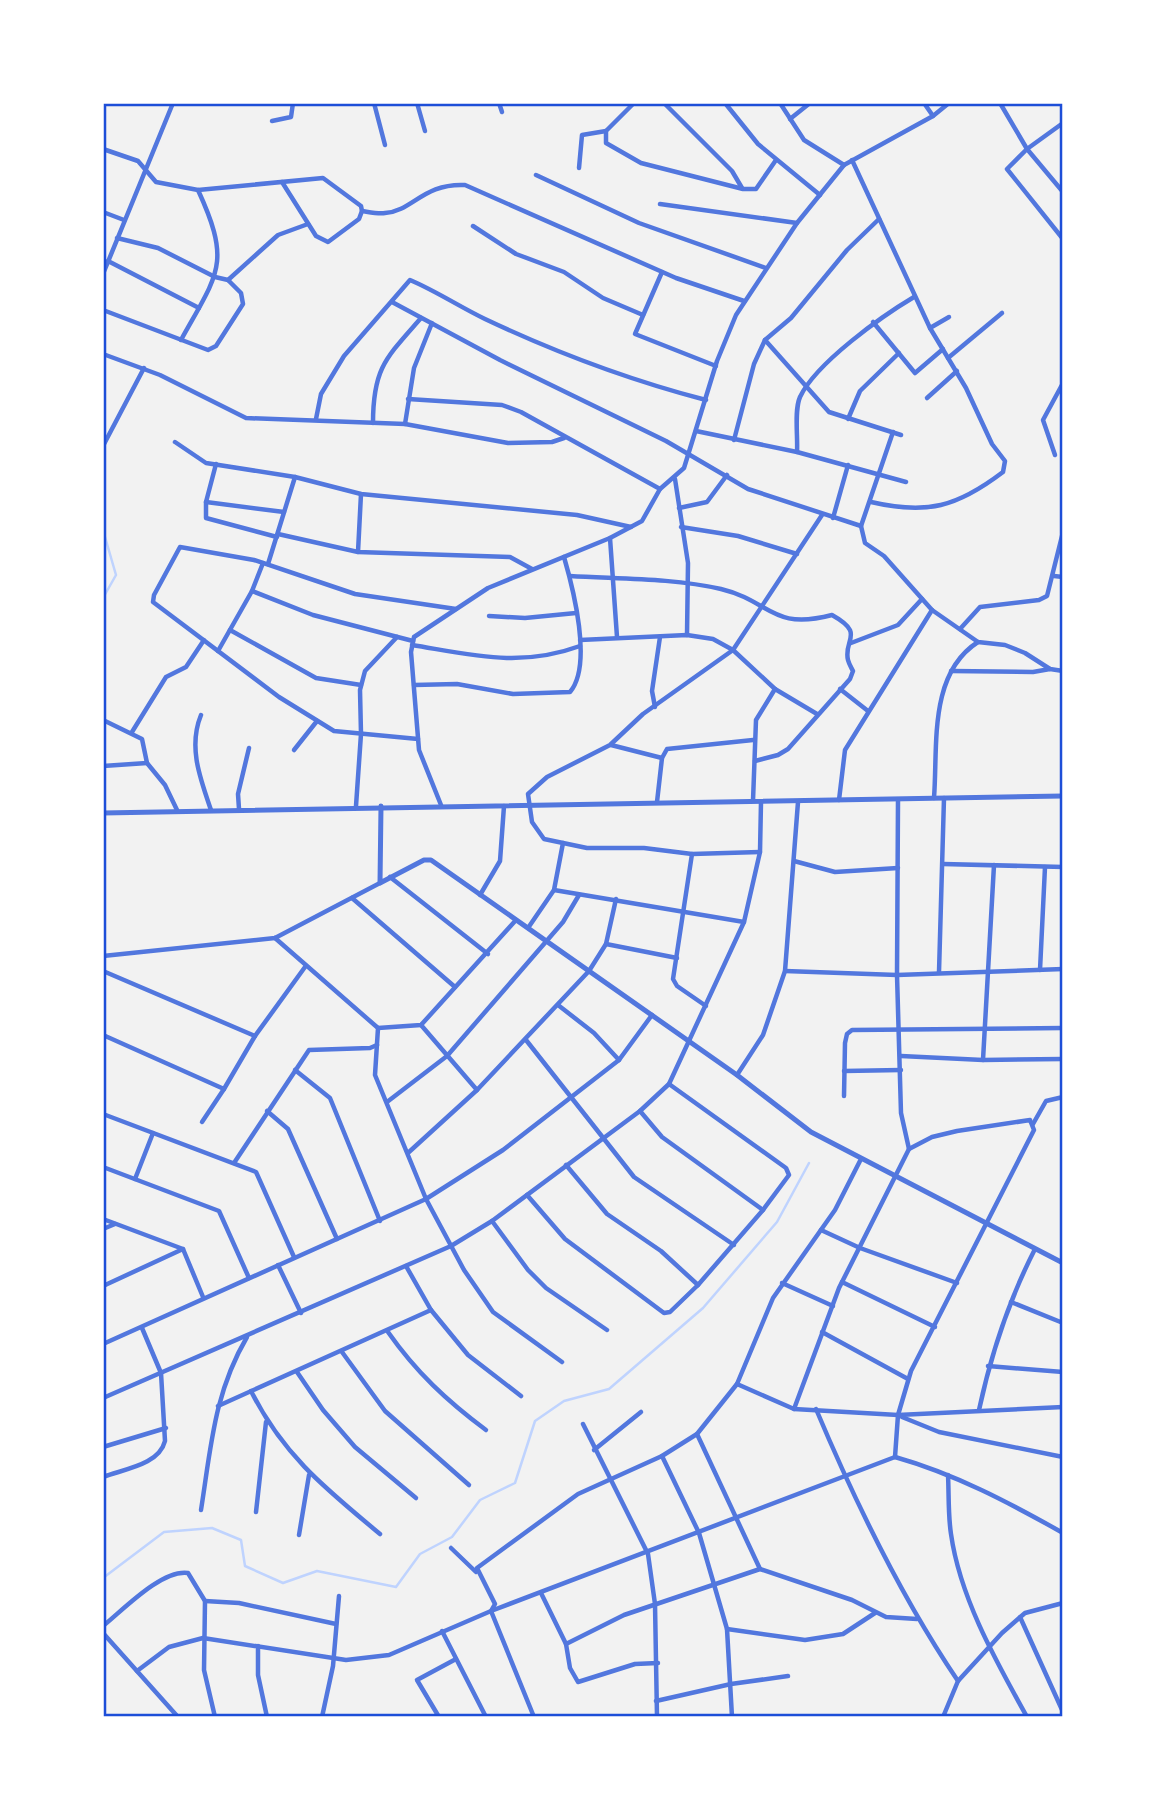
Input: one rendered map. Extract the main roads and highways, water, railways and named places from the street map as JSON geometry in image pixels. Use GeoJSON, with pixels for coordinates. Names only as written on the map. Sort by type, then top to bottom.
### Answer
{"type":"FeatureCollection","features":[{"type":"Feature","properties":{"kind":"waterway"},"geometry":{"type":"LineString","coordinates":[[103,530],[116,575],[103,598]]}},
{"type":"Feature","properties":{"kind":"waterway"},"geometry":{"type":"LineString","coordinates":[[103,1578],[164,1532],[212,1528],[241,1540],[245,1566],[283,1583],[317,1571],[396,1587],[420,1554],[452,1537],[480,1500],[515,1483],[535,1421],[564,1401],[609,1389],[703,1308],[777,1222],[809,1163]]}}]}
